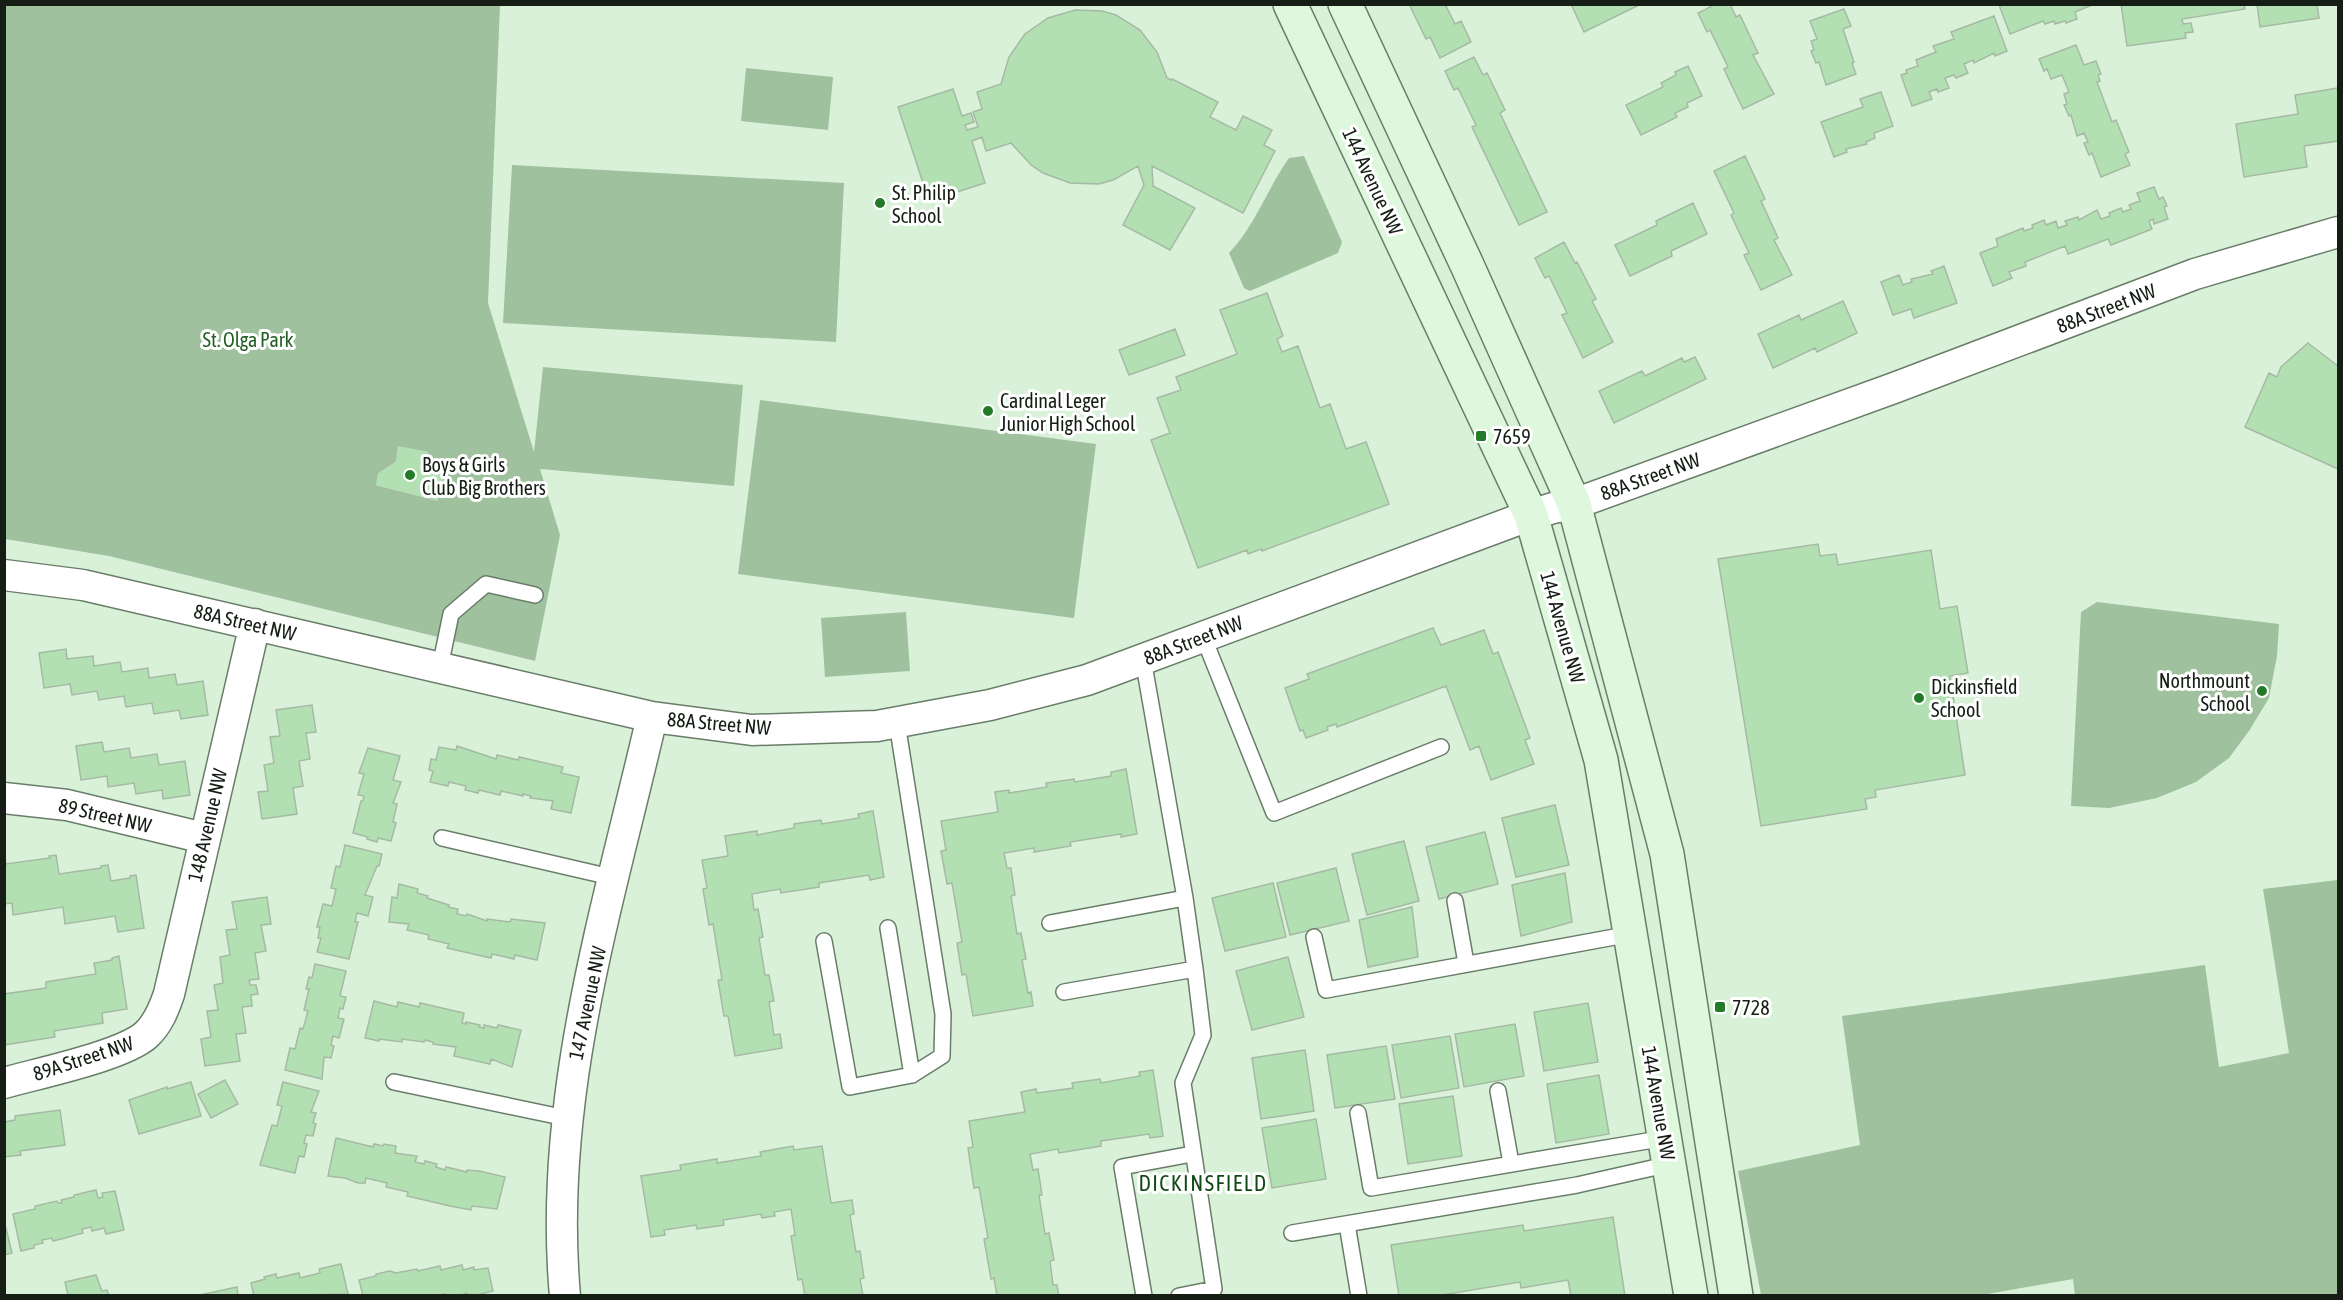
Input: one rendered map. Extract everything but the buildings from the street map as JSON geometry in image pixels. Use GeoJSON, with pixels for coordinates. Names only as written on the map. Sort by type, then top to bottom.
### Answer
{"type":"FeatureCollection","features":[{"type":"Feature","properties":{"kind":"street","name":"144 Avenue NW"},"geometry":{"type":"LineString","coordinates":[[1290,4],[1531,515],[1601,760],[1691,1296]]}},
{"type":"Feature","properties":{"kind":"street"},"geometry":{"type":"LineString","coordinates":[[1345,4],[1467,265],[1574,504],[1667,854],[1736,1296]]}},
{"type":"Feature","properties":{"kind":"street","name":"88A Street NW"},"geometry":{"type":"LineString","coordinates":[[4,575],[83,585],[652,717],[752,730],[877,726],[1001,703],[1087,680],[1553,507],[1574,504],[1905,384],[2195,274],[2338,232]]}},
{"type":"Feature","properties":{"kind":"street","name":"148 Avenue NW"},"geometry":{"type":"LineString","coordinates":[[155,1024],[169,994],[255,624]]}},
{"type":"Feature","properties":{"kind":"street","name":"147 Avenue NW"},"geometry":{"type":"LineString","coordinates":[[565,1296],[562,1226],[566,1119],[586,995],[652,717]]}},
{"type":"Feature","properties":{"kind":"street","name":"89 Street NW"},"geometry":{"type":"LineString","coordinates":[[4,798],[67,805],[204,838]]}},
{"type":"Feature","properties":{"kind":"street","name":"89A Street NW"},"geometry":{"type":"LineString","coordinates":[[4,1083],[127,1047],[143,1037],[155,1024]]}},
{"type":"Feature","properties":{"kind":"lane"},"geometry":{"type":"LineString","coordinates":[[440,667],[451,614],[486,584],[535,595]]}},
{"type":"Feature","properties":{"kind":"lane"},"geometry":{"type":"LineString","coordinates":[[1203,636],[1274,813],[1441,747]]}},
{"type":"Feature","properties":{"kind":"lane"},"geometry":{"type":"LineString","coordinates":[[1143,659],[1185,898],[1203,1035],[1182,1083],[1214,1289],[1179,1296]]}},
{"type":"Feature","properties":{"kind":"lane"},"geometry":{"type":"LineString","coordinates":[[824,941],[850,1087],[912,1075],[942,1056],[942,1014],[897,723]]}},
{"type":"Feature","properties":{"kind":"lane"},"geometry":{"type":"LineString","coordinates":[[442,838],[615,878]]}},
{"type":"Feature","properties":{"kind":"lane"},"geometry":{"type":"LineString","coordinates":[[1050,923],[1185,898]]}},
{"type":"Feature","properties":{"kind":"lane"},"geometry":{"type":"LineString","coordinates":[[1455,901],[1466,963]]}},
{"type":"Feature","properties":{"kind":"lane"},"geometry":{"type":"LineString","coordinates":[[888,928],[912,1075]]}},
{"type":"Feature","properties":{"kind":"lane"},"geometry":{"type":"LineString","coordinates":[[1314,937],[1326,990],[1631,934]]}},
{"type":"Feature","properties":{"kind":"lane"},"geometry":{"type":"LineString","coordinates":[[1064,992],[1195,969]]}},
{"type":"Feature","properties":{"kind":"lane"},"geometry":{"type":"LineString","coordinates":[[394,1082],[566,1119]]}},
{"type":"Feature","properties":{"kind":"lane"},"geometry":{"type":"LineString","coordinates":[[1498,1091],[1511,1163]]}},
{"type":"Feature","properties":{"kind":"lane"},"geometry":{"type":"LineString","coordinates":[[1358,1113],[1371,1188],[1511,1163],[1667,1151]]}},
{"type":"Feature","properties":{"kind":"lane"},"geometry":{"type":"LineString","coordinates":[[1292,1233],[1577,1185],[1667,1151]]}},
{"type":"Feature","properties":{"kind":"lane"},"geometry":{"type":"LineString","coordinates":[[1144,1296],[1122,1167],[1192,1154]]}},
{"type":"Feature","properties":{"kind":"lane"},"geometry":{"type":"LineString","coordinates":[[1347,1224],[1359,1296]]}},
{"type":"Feature","properties":{"kind":"green space","name":"St. Olga Park"},"geometry":{"type":"Polygon","coordinates":[[[4,5],[500,5],[488,303],[534,452],[543,367],[743,385],[734,486],[540,469],[560,535],[535,661],[109,556],[5,539],[4,5]]]}},
{"type":"Feature","properties":{"kind":"green space"},"geometry":{"type":"Polygon","coordinates":[[[746,68],[833,77],[828,130],[741,121],[746,68]]]}},
{"type":"Feature","properties":{"kind":"green space"},"geometry":{"type":"Polygon","coordinates":[[[1304,156],[1342,242],[1338,253],[1250,291],[1244,288],[1229,253],[1254,219],[1289,158],[1304,156]]]}},
{"type":"Feature","properties":{"kind":"green space"},"geometry":{"type":"Polygon","coordinates":[[[512,165],[844,183],[836,342],[503,323],[512,165]]]}},
{"type":"Feature","properties":{"kind":"green space"},"geometry":{"type":"Polygon","coordinates":[[[760,400],[1096,444],[1074,618],[738,574],[760,400]]]}},
{"type":"Feature","properties":{"kind":"green space"},"geometry":{"type":"Polygon","coordinates":[[[2097,602],[2279,624],[2277,656],[2269,698],[2229,758],[2196,782],[2157,798],[2109,808],[2071,806],[2081,612],[2097,602]]]}},
{"type":"Feature","properties":{"kind":"green space"},"geometry":{"type":"Polygon","coordinates":[[[906,612],[910,671],[825,677],[821,618],[906,612]]]}},
{"type":"Feature","properties":{"kind":"green space"},"geometry":{"type":"Polygon","coordinates":[[[2338,880],[2338,1295],[2075,1295],[2073,1279],[1982,1295],[1761,1295],[1738,1171],[1860,1145],[1842,1016],[2205,965],[2219,1067],[2289,1053],[2263,889],[2338,880]]]}},
{"type":"Feature","properties":{"kind":"place","name":"St. Philip School"},"geometry":{"type":"Point","coordinates":[880,203]}},
{"type":"Feature","properties":{"kind":"place","name":"Cardinal Leger Junior High School"},"geometry":{"type":"Point","coordinates":[988,411]}},
{"type":"Feature","properties":{"kind":"place","name":"7659"},"geometry":{"type":"Point","coordinates":[1481,436]}},
{"type":"Feature","properties":{"kind":"place","name":"Boys & Girls Club Big Brothers"},"geometry":{"type":"Point","coordinates":[410,475]}},
{"type":"Feature","properties":{"kind":"place","name":"Northmount School"},"geometry":{"type":"Point","coordinates":[2262,691]}},
{"type":"Feature","properties":{"kind":"place","name":"Dickinsfield School"},"geometry":{"type":"Point","coordinates":[1919,698]}},
{"type":"Feature","properties":{"kind":"place","name":"7728"},"geometry":{"type":"Point","coordinates":[1720,1007]}},
{"type":"Feature","properties":{"kind":"district","name":"DICKINSFIELD"},"geometry":{"type":"Point","coordinates":[1203,1183]}}]}
